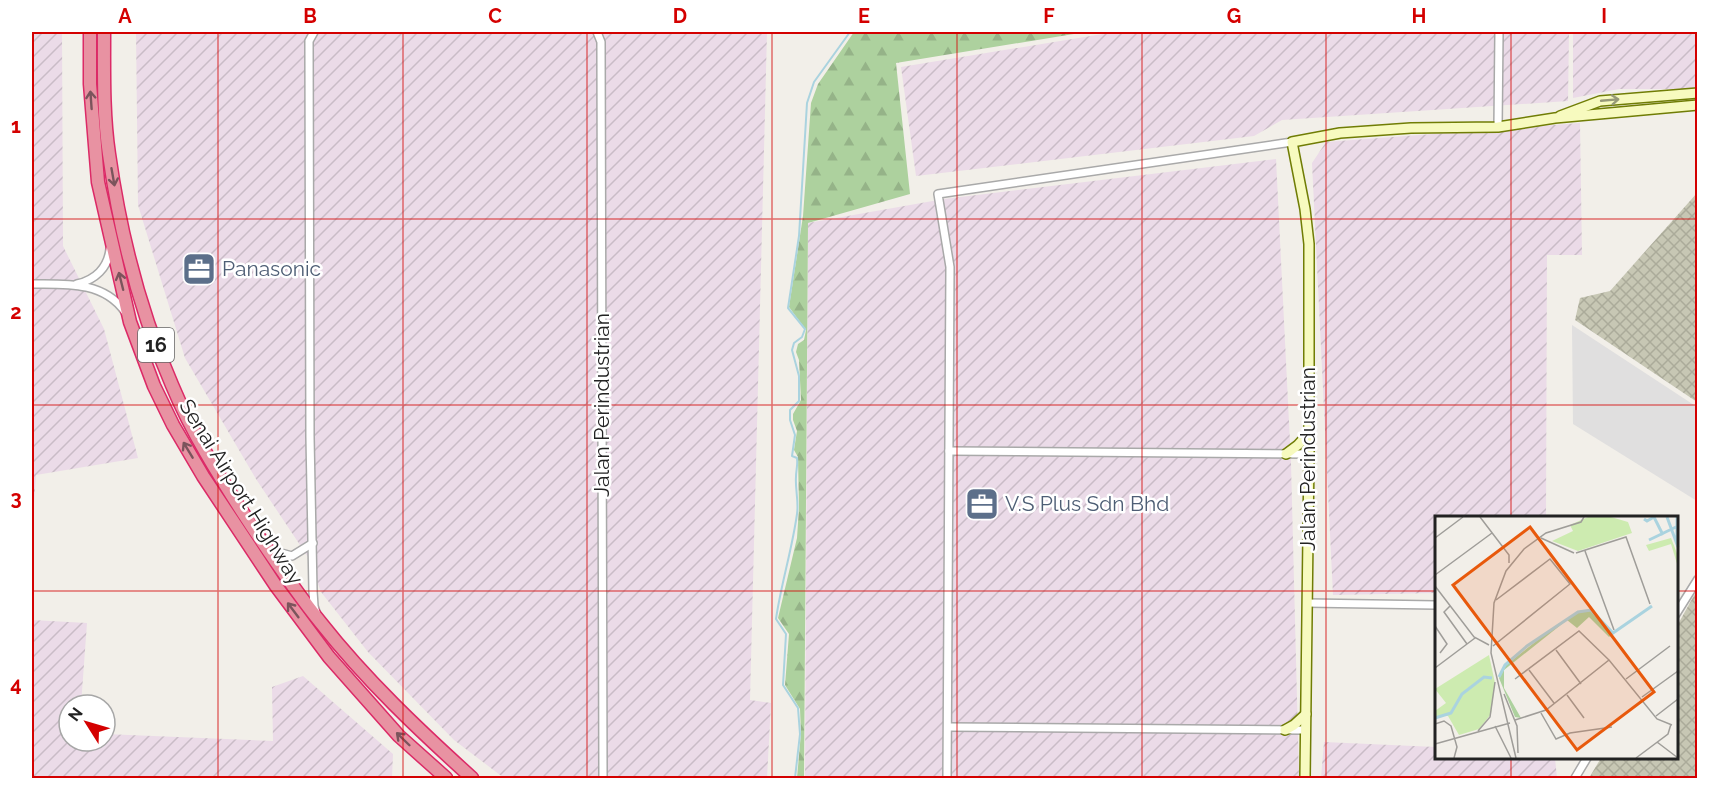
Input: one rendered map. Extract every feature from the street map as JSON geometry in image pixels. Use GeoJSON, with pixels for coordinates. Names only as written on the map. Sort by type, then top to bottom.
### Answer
{"type":"FeatureCollection","features":[{"type":"Feature","properties":{"kind":"highway","name":"Senai Airport Highway"},"geometry":{"type":"LineString","coordinates":[[90,32],[90,84],[101,200],[130,322],[154,386],[173,425],[203,476],[276,586],[344,674],[399,736],[446,778]]}},
{"type":"Feature","properties":{"kind":"highway","name":"Senai Airport Highway"},"geometry":{"type":"LineString","coordinates":[[104,32],[104,80],[109,152],[123,229],[147,321],[188,420],[216,472],[266,548],[321,623],[411,723],[472,778]]}},
{"type":"Feature","properties":{"kind":"main road"},"geometry":{"type":"LineString","coordinates":[[1556,118],[1600,101],[1698,93]]}},
{"type":"Feature","properties":{"kind":"main road"},"geometry":{"type":"LineString","coordinates":[[1292,142],[1340,133],[1411,128],[1498,127],[1556,118],[1698,105]]}},
{"type":"Feature","properties":{"kind":"main road","name":"Jalan Perindustrian"},"geometry":{"type":"LineString","coordinates":[[1292,142],[1305,209],[1309,244],[1305,778]]}},
{"type":"Feature","properties":{"kind":"main road"},"geometry":{"type":"LineString","coordinates":[[1286,454],[1308,434]]}},
{"type":"Feature","properties":{"kind":"main road"},"geometry":{"type":"LineString","coordinates":[[1285,730],[1299,722],[1306,714]]}},
{"type":"Feature","properties":{"kind":"street"},"geometry":{"type":"LineString","coordinates":[[314,32],[309,41],[310,437],[314,606],[321,623]]}},
{"type":"Feature","properties":{"kind":"street","name":"Jalan Perindustrian"},"geometry":{"type":"LineString","coordinates":[[597,32],[601,42],[603,778]]}},
{"type":"Feature","properties":{"kind":"street"},"geometry":{"type":"LineString","coordinates":[[1498,127],[1499,32]]}},
{"type":"Feature","properties":{"kind":"street"},"geometry":{"type":"LineString","coordinates":[[947,778],[950,267],[938,194],[1292,142]]}},
{"type":"Feature","properties":{"kind":"street"},"geometry":{"type":"LineString","coordinates":[[32,284],[74,284],[87,281],[102,270],[109,256],[111,241]]}},
{"type":"Feature","properties":{"kind":"street"},"geometry":{"type":"LineString","coordinates":[[74,284],[90,288],[114,300],[130,322]]}},
{"type":"Feature","properties":{"kind":"street"},"geometry":{"type":"LineString","coordinates":[[949,451],[1309,454]]}},
{"type":"Feature","properties":{"kind":"street"},"geometry":{"type":"LineString","coordinates":[[266,548],[292,556],[313,543]]}},
{"type":"Feature","properties":{"kind":"street"},"geometry":{"type":"LineString","coordinates":[[1678,612],[1698,579]]}},
{"type":"Feature","properties":{"kind":"street"},"geometry":{"type":"LineString","coordinates":[[1306,603],[1435,605]]}},
{"type":"Feature","properties":{"kind":"street"},"geometry":{"type":"LineString","coordinates":[[948,727],[1305,730]]}},
{"type":"Feature","properties":{"kind":"street"},"geometry":{"type":"LineString","coordinates":[[1575,778],[1586,759]]}},
{"type":"Feature","properties":{"kind":"shaded area"},"geometry":{"type":"Polygon","coordinates":[[[32,32],[62,32],[63,246],[104,329],[138,458],[36,475],[32,532],[32,32]]]}},
{"type":"Feature","properties":{"kind":"shaded area"},"geometry":{"type":"Polygon","coordinates":[[[136,32],[767,32],[750,700],[771,703],[767,778],[504,778],[454,740],[368,652],[321,592],[308,557],[256,479],[185,358],[138,205],[136,32]]]}},
{"type":"Feature","properties":{"kind":"shaded area"},"geometry":{"type":"Polygon","coordinates":[[[1115,32],[1569,32],[1568,101],[1282,120],[1254,136],[916,176],[901,67],[1115,32]]]}},
{"type":"Feature","properties":{"kind":"shaded area"},"geometry":{"type":"Polygon","coordinates":[[[1573,32],[1697,32],[1697,89],[1619,89],[1573,98],[1573,32]]]}},
{"type":"Feature","properties":{"kind":"shaded area"},"geometry":{"type":"Polygon","coordinates":[[[1580,123],[1582,255],[1547,255],[1546,516],[1435,516],[1435,593],[1333,595],[1312,163],[1326,142],[1580,123]]]}},
{"type":"Feature","properties":{"kind":"shaded area"},"geometry":{"type":"Polygon","coordinates":[[[1276,159],[1291,463],[1299,778],[805,778],[808,223],[944,199],[1276,159]]]}},
{"type":"Feature","properties":{"kind":"shaded area"},"geometry":{"type":"Polygon","coordinates":[[[1697,193],[1697,402],[1575,320],[1580,298],[1610,291],[1697,193]]]}},
{"type":"Feature","properties":{"kind":"shaded area"},"geometry":{"type":"Polygon","coordinates":[[[1572,325],[1697,407],[1697,501],[1573,424],[1572,325]]]}},
{"type":"Feature","properties":{"kind":"shaded area"},"geometry":{"type":"Polygon","coordinates":[[[1697,590],[1697,778],[1589,778],[1600,759],[1678,759],[1678,624],[1697,590]]]}},
{"type":"Feature","properties":{"kind":"shaded area"},"geometry":{"type":"Polygon","coordinates":[[[32,620],[87,623],[82,693],[57,693],[57,753],[117,753],[117,734],[273,741],[272,687],[303,676],[393,754],[392,778],[32,778],[32,620]]]}},
{"type":"Feature","properties":{"kind":"shaded area"},"geometry":{"type":"Polygon","coordinates":[[[1324,742],[1435,747],[1435,759],[1555,759],[1557,778],[1321,778],[1324,742]]]}},
{"type":"Feature","properties":{"kind":"green space"},"geometry":{"type":"Polygon","coordinates":[[[854,32],[1086,32],[896,63],[910,194],[808,223],[804,778],[797,778],[801,733],[800,709],[785,685],[789,634],[778,618],[797,538],[798,457],[794,450],[797,431],[793,414],[801,400],[799,360],[796,352],[798,344],[804,340],[806,330],[789,307],[803,216],[811,103],[818,84],[854,32]]]}},
{"type":"Feature","properties":{"kind":"waterway"},"geometry":{"type":"LineString","coordinates":[[795,778],[800,734],[798,708],[783,685],[786,634],[776,619],[797,509],[797,458],[792,456],[795,435],[790,420],[790,410],[799,401],[799,376],[792,350],[794,343],[802,337],[805,329],[788,308],[799,236],[807,103],[814,82],[850,32]]}},
{"type":"Feature","properties":{"kind":"place","name":"Panasonic"},"geometry":{"type":"Point","coordinates":[199,269]}},
{"type":"Feature","properties":{"kind":"place","name":"V.S Plus Sdn Bhd"},"geometry":{"type":"Point","coordinates":[982,504]}}]}
